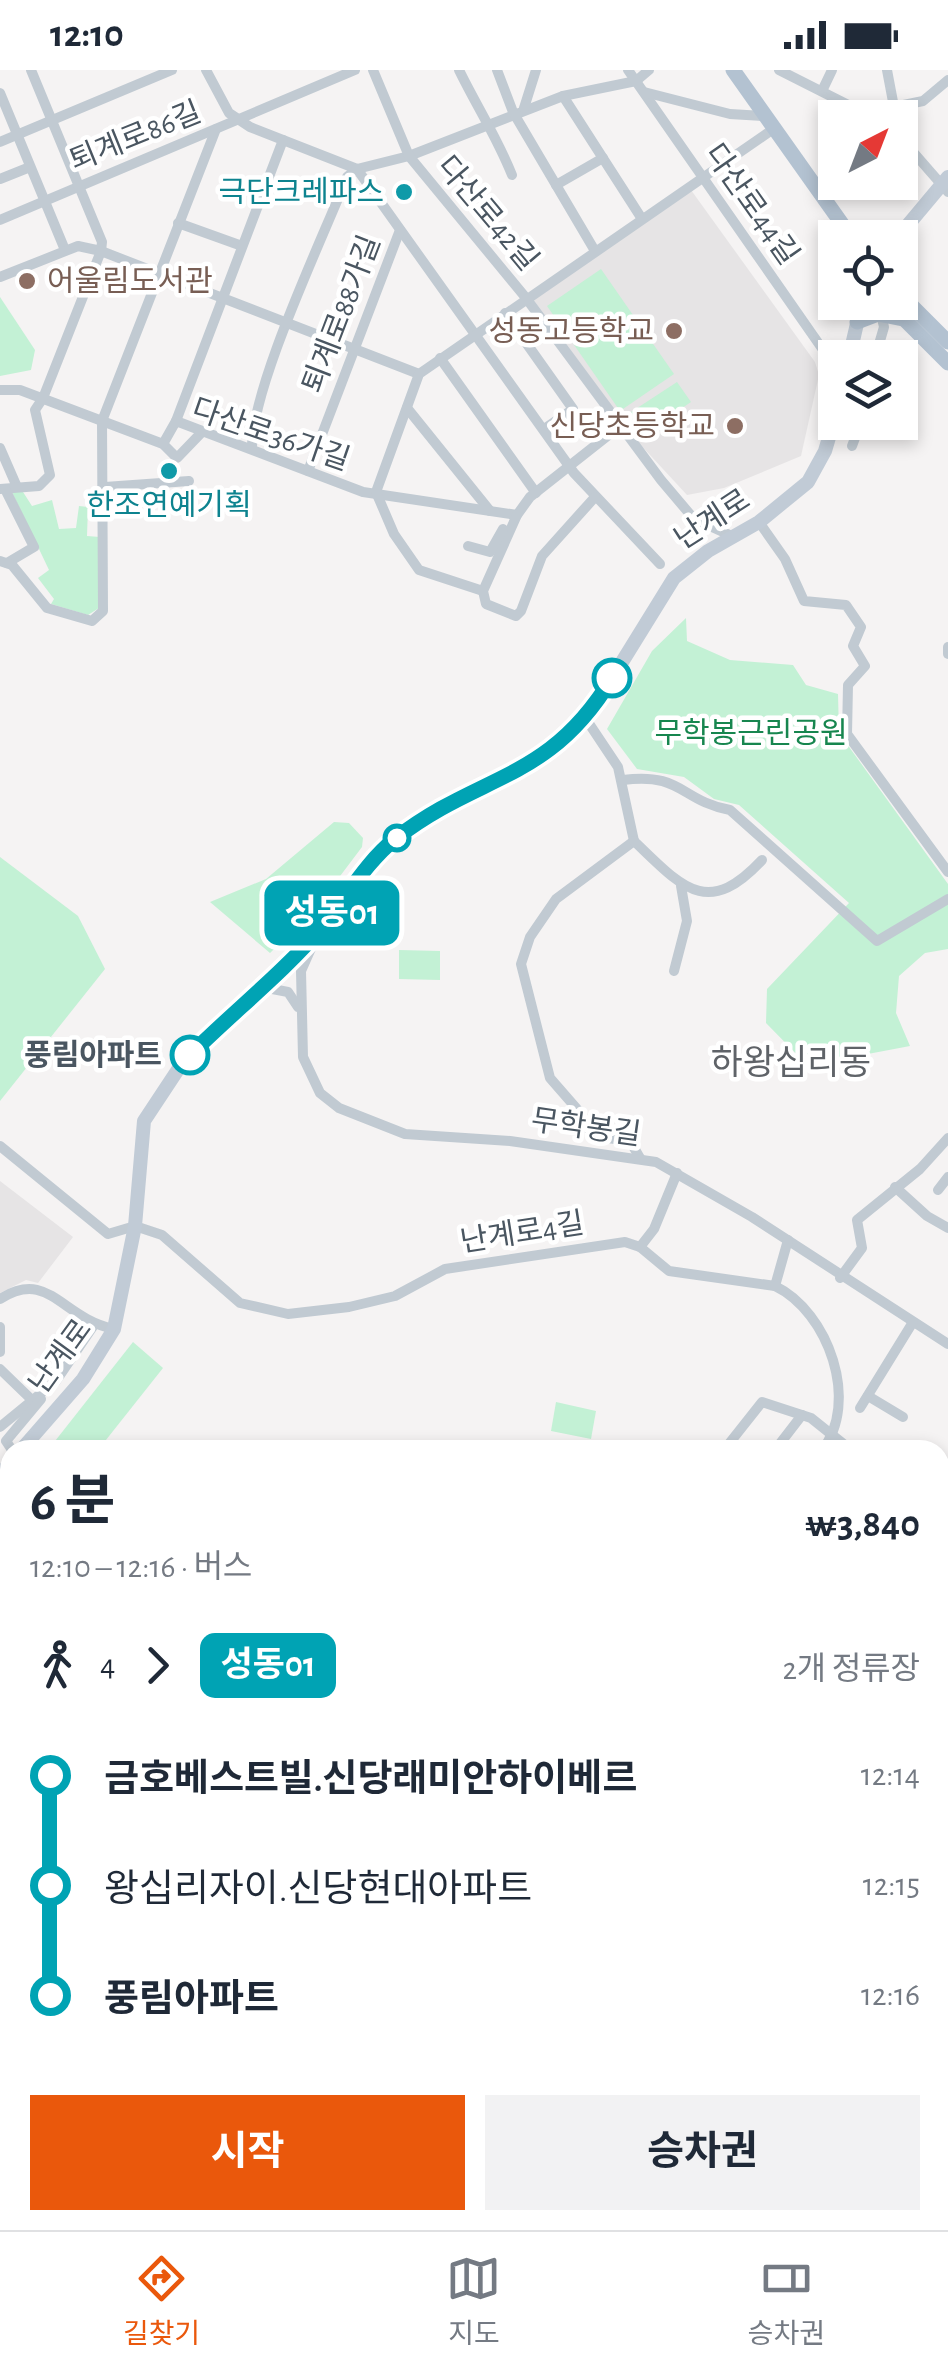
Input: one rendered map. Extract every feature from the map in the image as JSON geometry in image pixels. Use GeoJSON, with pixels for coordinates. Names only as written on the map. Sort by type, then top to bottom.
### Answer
{"type":"FeatureCollection","features":[{"type":"Feature","properties":{"kind":"main road"},"geometry":{"type":"LineString","coordinates":[[733,70],[839,220]]}},
{"type":"Feature","properties":{"kind":"main road"},"geometry":{"type":"LineString","coordinates":[[913,220],[946,185]]}},
{"type":"Feature","properties":{"kind":"main road"},"geometry":{"type":"LineString","coordinates":[[918,312],[948,342]]}},
{"type":"Feature","properties":{"kind":"main road"},"geometry":{"type":"LineString","coordinates":[[853,340],[861,320]]}},
{"type":"Feature","properties":{"kind":"main road"},"geometry":{"type":"LineString","coordinates":[[904,320],[948,362]]}},
{"type":"Feature","properties":{"kind":"main road","name":"난계로"},"geometry":{"type":"LineString","coordinates":[[30,1440],[83,1378],[114,1329],[135,1226],[144,1122],[183,1062],[318,931],[393,840],[444,806],[524,770],[563,743],[586,719],[674,578],[732,536],[760,522],[808,482],[829,440]]}},
{"type":"Feature","properties":{"kind":"street"},"geometry":{"type":"LineString","coordinates":[[7,488],[39,486],[50,475],[35,410],[44,398],[102,242],[31,70]]}},
{"type":"Feature","properties":{"kind":"street"},"geometry":{"type":"LineString","coordinates":[[0,142],[172,70]]}},
{"type":"Feature","properties":{"kind":"street"},"geometry":{"type":"LineString","coordinates":[[206,70],[228,113],[240,121],[357,169]]}},
{"type":"Feature","properties":{"kind":"street","name":"퇴계로86길"},"geometry":{"type":"LineString","coordinates":[[0,220],[356,70]]}},
{"type":"Feature","properties":{"kind":"street","name":"다산로42길"},"geometry":{"type":"LineString","coordinates":[[373,70],[409,156],[526,298],[694,519],[732,536]]}},
{"type":"Feature","properties":{"kind":"street"},"geometry":{"type":"LineString","coordinates":[[460,70],[512,175]]}},
{"type":"Feature","properties":{"kind":"street"},"geometry":{"type":"LineString","coordinates":[[497,70],[595,251]]}},
{"type":"Feature","properties":{"kind":"street"},"geometry":{"type":"LineString","coordinates":[[518,110],[536,70]]}},
{"type":"Feature","properties":{"kind":"street","name":"다산로44길"},"geometry":{"type":"LineString","coordinates":[[628,70],[818,343]]}},
{"type":"Feature","properties":{"kind":"street"},"geometry":{"type":"LineString","coordinates":[[252,450],[252,426],[347,176],[357,169],[409,156],[518,110],[636,80],[650,70]]}},
{"type":"Feature","properties":{"kind":"street"},"geometry":{"type":"LineString","coordinates":[[779,70],[839,100]]}},
{"type":"Feature","properties":{"kind":"street"},"geometry":{"type":"LineString","coordinates":[[822,91],[832,70]]}},
{"type":"Feature","properties":{"kind":"street"},"geometry":{"type":"LineString","coordinates":[[887,70],[890,100]]}},
{"type":"Feature","properties":{"kind":"street"},"geometry":{"type":"LineString","coordinates":[[918,103],[948,80]]}},
{"type":"Feature","properties":{"kind":"street"},"geometry":{"type":"LineString","coordinates":[[644,92],[767,123]]}},
{"type":"Feature","properties":{"kind":"street","name":"퇴계로86길"},"geometry":{"type":"LineString","coordinates":[[0,93],[66,250]]}},
{"type":"Feature","properties":{"kind":"street"},"geometry":{"type":"LineString","coordinates":[[564,96],[642,219]]}},
{"type":"Feature","properties":{"kind":"street"},"geometry":{"type":"LineString","coordinates":[[483,591],[420,570],[394,534],[376,492],[420,374],[702,178],[767,123]]}},
{"type":"Feature","properties":{"kind":"street"},"geometry":{"type":"LineString","coordinates":[[0,448],[7,488],[34,546],[4,562],[47,608],[92,622],[102,611],[102,420],[216,129]]}},
{"type":"Feature","properties":{"kind":"street"},"geometry":{"type":"LineString","coordinates":[[176,421],[283,140]]}},
{"type":"Feature","properties":{"kind":"street"},"geometry":{"type":"LineString","coordinates":[[918,155],[946,185]]}},
{"type":"Feature","properties":{"kind":"street"},"geometry":{"type":"LineString","coordinates":[[556,185],[603,158]]}},
{"type":"Feature","properties":{"kind":"street"},"geometry":{"type":"LineString","coordinates":[[0,179],[30,167]]}},
{"type":"Feature","properties":{"kind":"street","name":"퇴계로88가길"},"geometry":{"type":"LineString","coordinates":[[357,169],[595,497],[660,564]]}},
{"type":"Feature","properties":{"kind":"street"},"geometry":{"type":"LineString","coordinates":[[178,223],[242,246]]}},
{"type":"Feature","properties":{"kind":"street","name":"퇴계로88가길"},"geometry":{"type":"LineString","coordinates":[[308,471],[400,230]]}},
{"type":"Feature","properties":{"kind":"street"},"geometry":{"type":"LineString","coordinates":[[0,277],[66,250],[91,246],[420,374]]}},
{"type":"Feature","properties":{"kind":"street"},"geometry":{"type":"LineString","coordinates":[[505,313],[572,410],[544,430]]}},
{"type":"Feature","properties":{"kind":"street"},"geometry":{"type":"LineString","coordinates":[[440,358],[536,493]]}},
{"type":"Feature","properties":{"kind":"street","name":"다산로36가길"},"geometry":{"type":"LineString","coordinates":[[0,390],[20,390],[163,444],[176,421],[364,492],[513,515]]}},
{"type":"Feature","properties":{"kind":"street"},"geometry":{"type":"LineString","coordinates":[[407,408],[490,511]]}},
{"type":"Feature","properties":{"kind":"street"},"geometry":{"type":"LineString","coordinates":[[468,546],[490,552],[513,515],[569,463],[620,426]]}},
{"type":"Feature","properties":{"kind":"street"},"geometry":{"type":"LineString","coordinates":[[163,444],[177,458],[203,431]]}},
{"type":"Feature","properties":{"kind":"street"},"geometry":{"type":"LineString","coordinates":[[852,446],[854,440]]}},
{"type":"Feature","properties":{"kind":"street"},"geometry":{"type":"LineString","coordinates":[[105,487],[189,481]]}},
{"type":"Feature","properties":{"kind":"street"},"geometry":{"type":"LineString","coordinates":[[513,515],[483,591],[486,604],[516,616],[542,556],[595,497]]}},
{"type":"Feature","properties":{"kind":"street"},"geometry":{"type":"LineString","coordinates":[[760,522],[785,559],[804,601],[846,605],[861,627],[853,646],[865,666],[848,685],[847,734],[948,872]]}},
{"type":"Feature","properties":{"kind":"street"},"geometry":{"type":"LineString","coordinates":[[586,719],[618,766],[634,841],[681,886],[714,894],[738,886],[762,860]]}},
{"type":"Feature","properties":{"kind":"street"},"geometry":{"type":"LineString","coordinates":[[622,780],[645,777],[678,784],[706,806],[730,810],[877,941],[948,898]]}},
{"type":"Feature","properties":{"kind":"street"},"geometry":{"type":"LineString","coordinates":[[634,841],[556,899],[530,937],[521,964],[550,1078],[577,1109],[577,1121],[600,1137],[630,1141],[640,1158]]}},
{"type":"Feature","properties":{"kind":"street"},"geometry":{"type":"LineString","coordinates":[[674,970],[688,922],[681,886]]}},
{"type":"Feature","properties":{"kind":"street","name":"무학봉길"},"geometry":{"type":"LineString","coordinates":[[318,931],[300,971],[300,1013],[303,1057],[320,1093],[358,1117],[406,1134],[510,1141],[640,1158],[677,1174],[788,1240],[840,1278],[948,1344]]}},
{"type":"Feature","properties":{"kind":"street"},"geometry":{"type":"LineString","coordinates":[[262,986],[288,992],[300,1013]]}},
{"type":"Feature","properties":{"kind":"street"},"geometry":{"type":"LineString","coordinates":[[840,1278],[862,1248],[858,1220],[948,1138]]}},
{"type":"Feature","properties":{"kind":"street"},"geometry":{"type":"LineString","coordinates":[[0,1146],[108,1234],[135,1226]]}},
{"type":"Feature","properties":{"kind":"street"},"geometry":{"type":"LineString","coordinates":[[677,1174],[654,1229],[640,1246],[668,1271],[775,1286],[790,1293],[819,1325],[842,1389],[828,1432],[829,1440]]}},
{"type":"Feature","properties":{"kind":"street"},"geometry":{"type":"LineString","coordinates":[[938,1190],[948,1177]]}},
{"type":"Feature","properties":{"kind":"street"},"geometry":{"type":"LineString","coordinates":[[896,1187],[927,1216],[948,1228]]}},
{"type":"Feature","properties":{"kind":"street","name":"난계로4길"},"geometry":{"type":"LineString","coordinates":[[135,1226],[162,1235],[240,1303],[288,1314],[350,1307],[394,1296],[445,1269],[625,1242],[640,1246]]}},
{"type":"Feature","properties":{"kind":"street"},"geometry":{"type":"LineString","coordinates":[[775,1286],[788,1240]]}},
{"type":"Feature","properties":{"kind":"street"},"geometry":{"type":"LineString","coordinates":[[0,1299],[26,1286],[37,1286],[94,1324],[114,1329]]}},
{"type":"Feature","properties":{"kind":"street"},"geometry":{"type":"LineString","coordinates":[[860,1408],[913,1322]]}},
{"type":"Feature","properties":{"kind":"street"},"geometry":{"type":"LineString","coordinates":[[7,1440],[94,1324]]}},
{"type":"Feature","properties":{"kind":"street"},"geometry":{"type":"LineString","coordinates":[[0,1327],[0,1352]]}},
{"type":"Feature","properties":{"kind":"street"},"geometry":{"type":"LineString","coordinates":[[1,1372],[32,1401]]}},
{"type":"Feature","properties":{"kind":"street"},"geometry":{"type":"LineString","coordinates":[[0,1427],[44,1394]]}},
{"type":"Feature","properties":{"kind":"street"},"geometry":{"type":"LineString","coordinates":[[868,1396],[904,1417]]}},
{"type":"Feature","properties":{"kind":"street"},"geometry":{"type":"LineString","coordinates":[[732,1440],[762,1402],[802,1414],[838,1440]]}},
{"type":"Feature","properties":{"kind":"street"},"geometry":{"type":"LineString","coordinates":[[782,1440],[802,1414]]}},
{"type":"Feature","properties":{"kind":"shaded area","name":"성동고등학교"},"geometry":{"type":"Polygon","coordinates":[[[691,190],[815,362],[818,380],[801,456],[724,488],[687,495],[638,442],[533,299],[691,190]]]}},
{"type":"Feature","properties":{"kind":"shaded area"},"geometry":{"type":"Polygon","coordinates":[[[0,1181],[73,1237],[38,1283],[26,1280],[0,1293],[0,1181]]]}},
{"type":"Feature","properties":{"kind":"green space"},"geometry":{"type":"Polygon","coordinates":[[[601,269],[674,374],[620,411],[547,306],[601,269]]]}},
{"type":"Feature","properties":{"kind":"green space"},"geometry":{"type":"Polygon","coordinates":[[[0,297],[35,350],[31,370],[0,376],[0,297]]]}},
{"type":"Feature","properties":{"kind":"green space"},"geometry":{"type":"Polygon","coordinates":[[[677,382],[691,402],[639,437],[625,416],[677,382]]]}},
{"type":"Feature","properties":{"kind":"green space"},"geometry":{"type":"Polygon","coordinates":[[[12,492],[23,492],[32,506],[52,500],[59,529],[76,528],[79,506],[88,507],[87,536],[100,537],[99,608],[88,615],[51,604],[54,599],[38,578],[49,570],[12,492]]]}},
{"type":"Feature","properties":{"kind":"green space","name":"무학봉근린공원"},"geometry":{"type":"Polygon","coordinates":[[[686,618],[687,641],[730,660],[793,665],[806,685],[838,694],[839,733],[948,884],[948,949],[925,953],[899,976],[896,1013],[910,1046],[831,1061],[813,1071],[766,1023],[767,989],[849,903],[739,805],[714,799],[684,777],[637,769],[607,729],[652,651],[686,618]]]}},
{"type":"Feature","properties":{"kind":"green space"},"geometry":{"type":"Polygon","coordinates":[[[334,822],[349,823],[363,838],[362,847],[316,908],[270,953],[210,902],[266,879],[334,822]]]}},
{"type":"Feature","properties":{"kind":"green space"},"geometry":{"type":"Polygon","coordinates":[[[0,857],[78,916],[105,969],[0,1101],[0,857]]]}},
{"type":"Feature","properties":{"kind":"green space"},"geometry":{"type":"Polygon","coordinates":[[[399,950],[440,951],[440,980],[399,979],[399,950]]]}},
{"type":"Feature","properties":{"kind":"green space"},"geometry":{"type":"Polygon","coordinates":[[[133,1342],[163,1368],[106,1440],[56,1440],[133,1342]]]}},
{"type":"Feature","properties":{"kind":"green space"},"geometry":{"type":"Polygon","coordinates":[[[556,1402],[596,1411],[591,1439],[551,1431],[556,1402]]]}},
{"type":"Feature","properties":{"kind":"bus line","name":"성동01"},"geometry":{"type":"LineString","coordinates":[[190,1055],[321,928],[393,840],[444,806],[524,770],[563,743],[586,719],[612,678]]}},
{"type":"Feature","properties":{"kind":"place","name":"극단크레파스"},"geometry":{"type":"Point","coordinates":[404,192]}},
{"type":"Feature","properties":{"kind":"place","name":"어울림도서관"},"geometry":{"type":"Point","coordinates":[27,281]}},
{"type":"Feature","properties":{"kind":"place","name":"성동고등학교"},"geometry":{"type":"Point","coordinates":[674,331]}},
{"type":"Feature","properties":{"kind":"place","name":"신당초등학교"},"geometry":{"type":"Point","coordinates":[735,426]}},
{"type":"Feature","properties":{"kind":"place","name":"한조연예기획"},"geometry":{"type":"Point","coordinates":[169,471]}},
{"type":"Feature","properties":{"kind":"place","name":"풍림아파트"},"geometry":{"type":"Point","coordinates":[190,1055]}},
{"type":"Feature","properties":{"kind":"district","name":"하왕십리동"},"geometry":{"type":"Point","coordinates":[791,1062]}}]}
